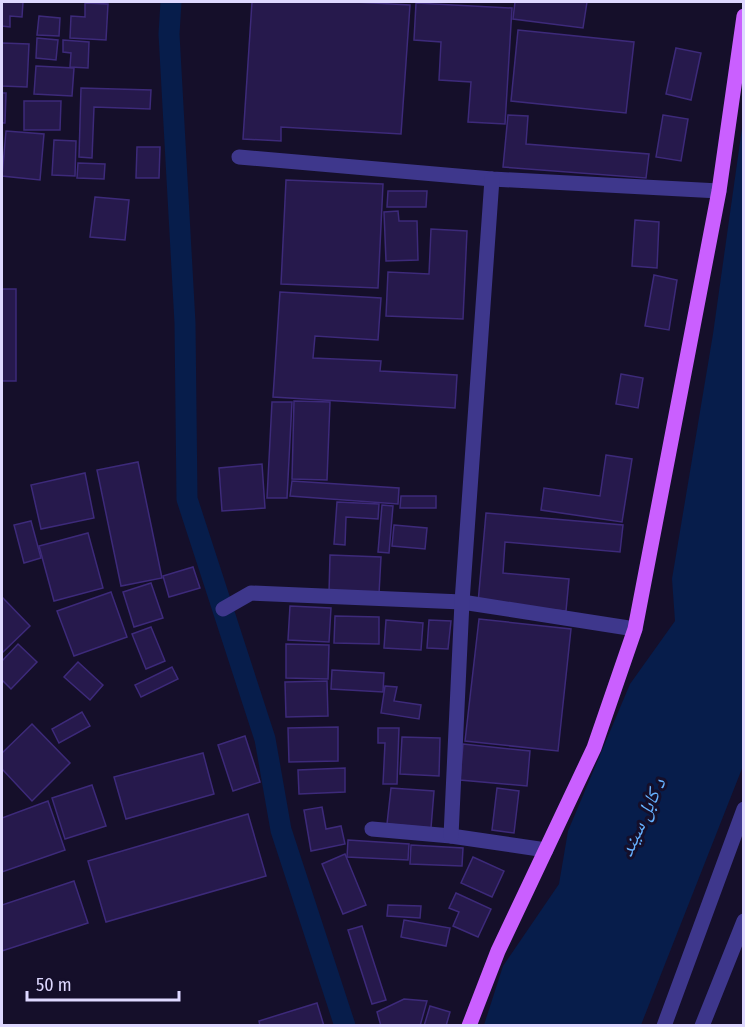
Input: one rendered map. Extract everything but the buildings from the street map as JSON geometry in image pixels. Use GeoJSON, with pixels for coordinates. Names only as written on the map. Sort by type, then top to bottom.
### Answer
{"type":"FeatureCollection","features":[{"type":"Feature","properties":{"kind":"main road"},"geometry":{"type":"LineString","coordinates":[[469,1026],[498,951],[594,748],[635,629],[719,191],[744,16]]}},
{"type":"Feature","properties":{"kind":"street"},"geometry":{"type":"LineString","coordinates":[[239,157],[492,179],[719,191]]}},
{"type":"Feature","properties":{"kind":"street"},"geometry":{"type":"LineString","coordinates":[[451,836],[462,602],[492,179]]}},
{"type":"Feature","properties":{"kind":"street"},"geometry":{"type":"LineString","coordinates":[[223,609],[250,593],[462,602],[635,629]]}},
{"type":"Feature","properties":{"kind":"street"},"geometry":{"type":"LineString","coordinates":[[664,1026],[744,809]]}},
{"type":"Feature","properties":{"kind":"street"},"geometry":{"type":"LineString","coordinates":[[372,829],[451,836],[546,850]]}},
{"type":"Feature","properties":{"kind":"street"},"geometry":{"type":"LineString","coordinates":[[702,1026],[744,921]]}},
{"type":"Feature","properties":{"kind":"water","name":"د کابل سيند"},"geometry":{"type":"Polygon","coordinates":[[[743,121],[743,766],[641,1025],[484,1025],[503,966],[559,884],[568,831],[630,684],[675,621],[672,579],[713,334],[743,121]]]}},
{"type":"Feature","properties":{"kind":"waterway"},"geometry":{"type":"LineString","coordinates":[[171,2],[169,34],[185,323],[187,499],[265,739],[281,830],[345,1026]]}}]}
